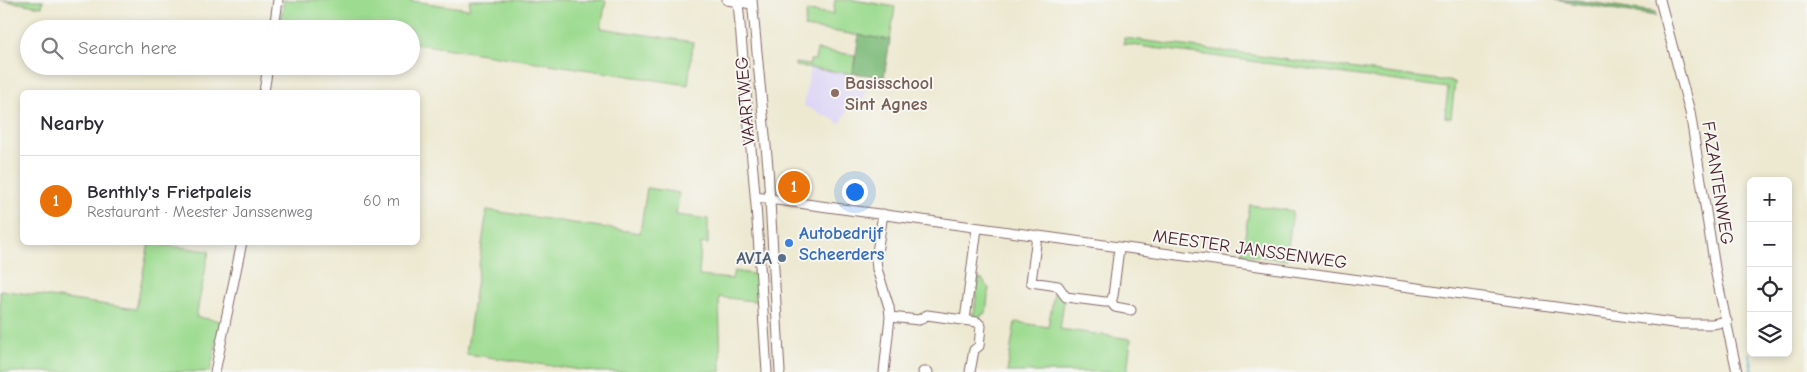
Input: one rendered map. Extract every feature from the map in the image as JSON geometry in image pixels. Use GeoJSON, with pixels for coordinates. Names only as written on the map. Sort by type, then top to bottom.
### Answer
{"type":"FeatureCollection","features":[{"type":"Feature","properties":{"kind":"street"},"geometry":{"type":"LineString","coordinates":[[275,20],[278,0]]}},
{"type":"Feature","properties":{"kind":"street"},"geometry":{"type":"LineString","coordinates":[[727,0],[752,2]]}},
{"type":"Feature","properties":{"kind":"street","name":"FAZANTENWEG"},"geometry":{"type":"LineString","coordinates":[[1660,0],[1690,112],[1716,274],[1728,322],[1737,372]]}},
{"type":"Feature","properties":{"kind":"street","name":"VAARTWEG"},"geometry":{"type":"LineString","coordinates":[[738,2],[755,197],[767,372]]}},
{"type":"Feature","properties":{"kind":"street","name":"VAARTWEG"},"geometry":{"type":"LineString","coordinates":[[752,2],[769,198],[780,372]]}},
{"type":"Feature","properties":{"kind":"street"},"geometry":{"type":"LineString","coordinates":[[264,90],[267,75]]}},
{"type":"Feature","properties":{"kind":"street"},"geometry":{"type":"LineString","coordinates":[[755,197],[769,198]]}},
{"type":"Feature","properties":{"kind":"street","name":"MEESTER JANSSENWEG"},"geometry":{"type":"LineString","coordinates":[[769,198],[1119,248],[1680,324],[1728,322]]}},
{"type":"Feature","properties":{"kind":"street"},"geometry":{"type":"LineString","coordinates":[[883,214],[876,264],[889,307],[890,317],[884,372]]}},
{"type":"Feature","properties":{"kind":"street"},"geometry":{"type":"LineString","coordinates":[[965,320],[977,228]]}},
{"type":"Feature","properties":{"kind":"street"},"geometry":{"type":"LineString","coordinates":[[1037,236],[1031,282],[1058,286],[1066,296],[1110,302],[1115,307],[1131,310]]}},
{"type":"Feature","properties":{"kind":"street"},"geometry":{"type":"LineString","coordinates":[[215,372],[241,245]]}},
{"type":"Feature","properties":{"kind":"street"},"geometry":{"type":"LineString","coordinates":[[1110,302],[1113,296],[1119,248]]}},
{"type":"Feature","properties":{"kind":"street"},"geometry":{"type":"LineString","coordinates":[[890,317],[919,320],[927,315],[975,321],[980,324],[979,346],[974,350],[970,372]]}},
{"type":"Feature","properties":{"kind":"street"},"geometry":{"type":"LineString","coordinates":[[923,372],[928,372]]}},
{"type":"Feature","properties":{"kind":"shaded area","name":"Basisschool Sint Agnes"},"geometry":{"type":"Polygon","coordinates":[[[810,68],[855,75],[854,85],[866,86],[864,101],[859,101],[858,110],[848,109],[840,124],[804,106],[810,68]]]}},
{"type":"Feature","properties":{"kind":"green space"},"geometry":{"type":"Polygon","coordinates":[[[0,0],[43,0],[42,7],[0,0]]]}},
{"type":"Feature","properties":{"kind":"green space"},"geometry":{"type":"Polygon","coordinates":[[[284,0],[405,0],[469,9],[470,0],[606,0],[601,28],[693,42],[688,85],[420,44],[420,20],[281,20],[284,0]]]}},
{"type":"Feature","properties":{"kind":"green space"},"geometry":{"type":"Polygon","coordinates":[[[835,0],[854,0],[895,7],[890,40],[804,27],[807,11],[833,14],[835,0]]]}},
{"type":"Feature","properties":{"kind":"green space"},"geometry":{"type":"Polygon","coordinates":[[[1554,0],[1576,0],[1655,12],[1656,16],[1554,0]]]}},
{"type":"Feature","properties":{"kind":"green space"},"geometry":{"type":"Polygon","coordinates":[[[859,35],[890,40],[884,77],[853,73],[859,35]]]}},
{"type":"Feature","properties":{"kind":"green space"},"geometry":{"type":"Polygon","coordinates":[[[1124,38],[1455,82],[1451,118],[1445,117],[1448,88],[1124,44],[1124,38]]]}},
{"type":"Feature","properties":{"kind":"green space"},"geometry":{"type":"Polygon","coordinates":[[[817,50],[855,55],[853,74],[795,66],[795,63],[810,65],[810,60],[815,60],[817,50]]]}},
{"type":"Feature","properties":{"kind":"green space"},"geometry":{"type":"Polygon","coordinates":[[[647,188],[679,193],[676,215],[708,219],[708,244],[701,243],[699,276],[732,279],[734,271],[758,275],[761,302],[719,297],[721,372],[596,372],[466,354],[487,210],[640,233],[647,188]]]}},
{"type":"Feature","properties":{"kind":"green space"},"geometry":{"type":"Polygon","coordinates":[[[1250,205],[1293,211],[1286,260],[1242,254],[1250,205]]]}},
{"type":"Feature","properties":{"kind":"green space"},"geometry":{"type":"Polygon","coordinates":[[[149,245],[164,245],[209,251],[196,317],[221,321],[210,372],[0,372],[0,290],[136,309],[149,245]]]}},
{"type":"Feature","properties":{"kind":"green space"},"geometry":{"type":"Polygon","coordinates":[[[973,278],[983,280],[989,288],[986,313],[981,315],[979,320],[969,318],[968,313],[974,314],[978,281],[973,278]]]}},
{"type":"Feature","properties":{"kind":"green space"},"geometry":{"type":"Polygon","coordinates":[[[1055,289],[1064,301],[1060,329],[1131,339],[1127,372],[1007,372],[1015,322],[1048,327],[1055,289]]]}},
{"type":"Feature","properties":{"kind":"waterway"},"geometry":{"type":"LineString","coordinates":[[1750,357],[1753,372]]}},
{"type":"Feature","properties":{"kind":"place","name":"Basisschool Sint Agnes"},"geometry":{"type":"Point","coordinates":[835,93]}},
{"type":"Feature","properties":{"kind":"place","name":"Benthly's Frietpaleis"},"geometry":{"type":"Point","coordinates":[794,187]}},
{"type":"Feature","properties":{"kind":"place","name":"Autobedrijf Scheerders"},"geometry":{"type":"Point","coordinates":[789,243]}},
{"type":"Feature","properties":{"kind":"place","name":"AVIA"},"geometry":{"type":"Point","coordinates":[782,258]}}]}
